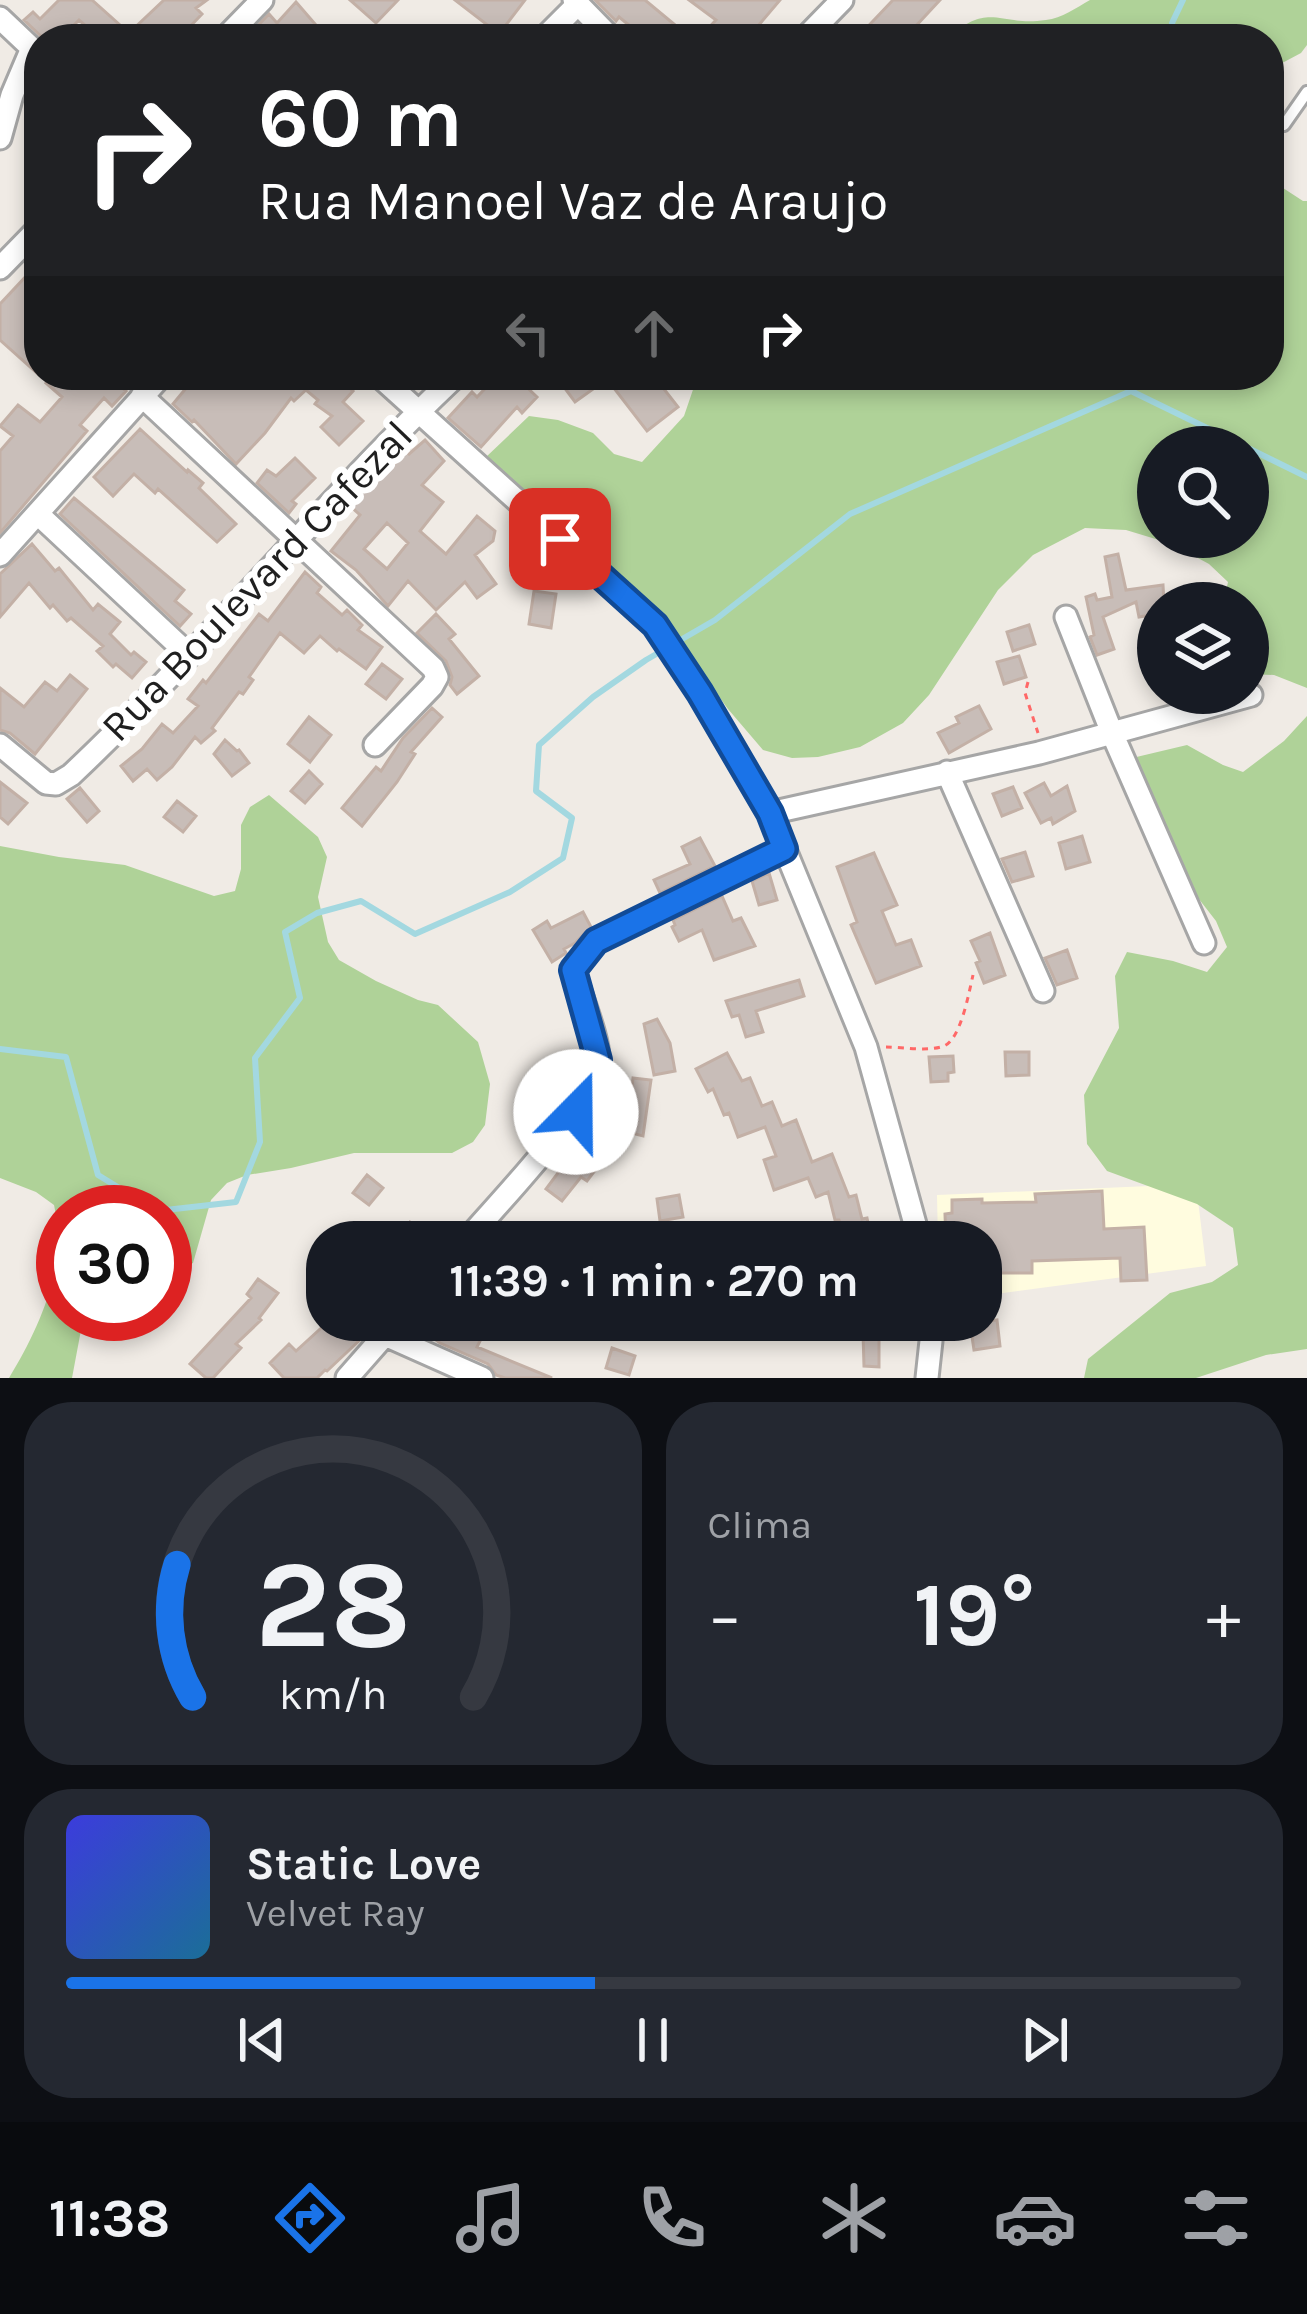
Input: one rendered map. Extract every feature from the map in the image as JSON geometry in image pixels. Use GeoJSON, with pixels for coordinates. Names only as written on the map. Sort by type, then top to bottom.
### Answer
{"type":"FeatureCollection","features":[{"type":"Feature","properties":{"kind":"street"},"geometry":{"type":"LineString","coordinates":[[239,24],[262,0]]}},
{"type":"Feature","properties":{"kind":"street"},"geometry":{"type":"LineString","coordinates":[[819,24],[842,0]]}},
{"type":"Feature","properties":{"kind":"street"},"geometry":{"type":"LineString","coordinates":[[576,2],[597,24]]}},
{"type":"Feature","properties":{"kind":"street"},"geometry":{"type":"LineString","coordinates":[[0,18],[24,41]]}},
{"type":"Feature","properties":{"kind":"street"},"geometry":{"type":"LineString","coordinates":[[0,138],[24,73]]}},
{"type":"Feature","properties":{"kind":"street"},"geometry":{"type":"LineString","coordinates":[[0,268],[24,243]]}},
{"type":"Feature","properties":{"kind":"street"},"geometry":{"type":"LineString","coordinates":[[0,555],[148,390]]}},
{"type":"Feature","properties":{"kind":"street"},"geometry":{"type":"LineString","coordinates":[[394,390],[655,625],[700,693],[770,813],[866,1047],[914,1221]]}},
{"type":"Feature","properties":{"kind":"street","name":"Rua Boulevard Cafezal"},"geometry":{"type":"LineString","coordinates":[[0,745],[46,783],[56,784],[86,761],[441,390]]}},
{"type":"Feature","properties":{"kind":"street"},"geometry":{"type":"LineString","coordinates":[[142,396],[433,668],[437,676],[432,686],[375,745]]}},
{"type":"Feature","properties":{"kind":"street"},"geometry":{"type":"LineString","coordinates":[[38,514],[189,655]]}},
{"type":"Feature","properties":{"kind":"street"},"geometry":{"type":"LineString","coordinates":[[1066,617],[1204,943]]}},
{"type":"Feature","properties":{"kind":"street"},"geometry":{"type":"LineString","coordinates":[[770,813],[1039,753],[1182,714]]}},
{"type":"Feature","properties":{"kind":"street"},"geometry":{"type":"LineString","coordinates":[[946,772],[1043,992]]}},
{"type":"Feature","properties":{"kind":"street"},"geometry":{"type":"LineString","coordinates":[[482,1221],[576,1112],[591,1086],[598,1060],[573,970],[580,958],[596,941],[784,849]]}},
{"type":"Feature","properties":{"kind":"street"},"geometry":{"type":"LineString","coordinates":[[347,1378],[380,1341]]}},
{"type":"Feature","properties":{"kind":"street"},"geometry":{"type":"LineString","coordinates":[[415,1341],[482,1378]]}},
{"type":"Feature","properties":{"kind":"street"},"geometry":{"type":"LineString","coordinates":[[927,1378],[932,1341]]}},
{"type":"Feature","properties":{"kind":"lane"},"geometry":{"type":"LineString","coordinates":[[1284,125],[1307,92]]}},
{"type":"Feature","properties":{"kind":"path"},"geometry":{"type":"LineString","coordinates":[[1028,682],[1025,694],[1039,736],[1039,753]]}},
{"type":"Feature","properties":{"kind":"path"},"geometry":{"type":"LineString","coordinates":[[866,1047],[943,1046],[953,1039],[973,975]]}},
{"type":"Feature","properties":{"kind":"shaded area"},"geometry":{"type":"Polygon","coordinates":[[[1196,1184],[1206,1266],[1002,1293],[1002,1221],[938,1221],[937,1195],[1196,1184]]]}},
{"type":"Feature","properties":{"kind":"green space"},"geometry":{"type":"Polygon","coordinates":[[[1090,0],[1307,0],[1307,45],[1284,62],[1284,24],[968,24],[984,18],[1029,21],[1063,15],[1090,0]]]}},
{"type":"Feature","properties":{"kind":"green space"},"geometry":{"type":"Polygon","coordinates":[[[1284,189],[1307,201],[1307,688],[1269,675],[1269,582],[1228,582],[1198,558],[1269,558],[1269,426],[1137,426],[1137,533],[1085,528],[1033,555],[998,590],[929,695],[903,723],[860,747],[818,757],[792,758],[763,750],[673,633],[485,458],[529,416],[593,433],[614,454],[642,462],[684,416],[693,390],[1284,390],[1284,189]]]}},
{"type":"Feature","properties":{"kind":"green space"},"geometry":{"type":"Polygon","coordinates":[[[1307,716],[1307,1349],[1266,1355],[1196,1378],[1084,1378],[1088,1359],[1170,1293],[1212,1282],[1238,1265],[1233,1228],[1197,1204],[1107,1171],[1087,1144],[1084,1095],[1119,1028],[1115,976],[1127,952],[1207,972],[1227,947],[1216,921],[1181,876],[1128,759],[1187,745],[1243,772],[1284,741],[1307,716]]]}},
{"type":"Feature","properties":{"kind":"green space"},"geometry":{"type":"Polygon","coordinates":[[[269,795],[318,837],[327,857],[318,897],[328,942],[339,960],[376,981],[438,1005],[478,1042],[490,1084],[485,1125],[473,1142],[452,1153],[354,1153],[227,1183],[211,1200],[192,1264],[192,1185],[36,1185],[36,1192],[0,1178],[0,846],[125,865],[214,896],[235,891],[241,869],[241,825],[250,807],[269,795]]]}},
{"type":"Feature","properties":{"kind":"green space"},"geometry":{"type":"Polygon","coordinates":[[[36,1325],[36,1341],[79,1341],[72,1378],[9,1378],[36,1325]]]}},
{"type":"Feature","properties":{"kind":"building"},"geometry":{"type":"Polygon","coordinates":[[[59,0],[92,0],[119,24],[79,20],[75,24],[28,24],[24,20],[33,12],[40,19],[59,0]]]}},
{"type":"Feature","properties":{"kind":"building"},"geometry":{"type":"Polygon","coordinates":[[[164,0],[207,0],[196,8],[202,14],[192,24],[139,24],[164,0]]]}},
{"type":"Feature","properties":{"kind":"building"},"geometry":{"type":"Polygon","coordinates":[[[350,0],[398,0],[376,23],[350,0]]]}},
{"type":"Feature","properties":{"kind":"building"},"geometry":{"type":"Polygon","coordinates":[[[455,0],[525,0],[507,24],[486,24],[455,0]]]}},
{"type":"Feature","properties":{"kind":"building"},"geometry":{"type":"Polygon","coordinates":[[[595,0],[645,0],[674,24],[628,24],[619,17],[616,21],[595,0]]]}},
{"type":"Feature","properties":{"kind":"building"},"geometry":{"type":"Polygon","coordinates":[[[689,0],[780,0],[760,24],[712,24],[716,20],[689,0]]]}},
{"type":"Feature","properties":{"kind":"building"},"geometry":{"type":"Polygon","coordinates":[[[893,0],[940,0],[918,24],[870,24],[893,0]]]}},
{"type":"Feature","properties":{"kind":"building"},"geometry":{"type":"Polygon","coordinates":[[[296,2],[315,24],[259,24],[269,14],[277,23],[296,2]]]}},
{"type":"Feature","properties":{"kind":"building"},"geometry":{"type":"Polygon","coordinates":[[[24,278],[24,362],[0,340],[0,304],[24,278]]]}},
{"type":"Feature","properties":{"kind":"building"},"geometry":{"type":"Polygon","coordinates":[[[54,390],[126,391],[112,406],[104,398],[80,425],[87,431],[0,533],[0,451],[13,436],[0,426],[18,405],[40,422],[62,397],[54,390]]]}},
{"type":"Feature","properties":{"kind":"building"},"geometry":{"type":"Polygon","coordinates":[[[185,390],[306,390],[294,401],[291,398],[236,464],[173,404],[185,390]]]}},
{"type":"Feature","properties":{"kind":"building"},"geometry":{"type":"Polygon","coordinates":[[[306,390],[353,391],[343,402],[363,421],[339,445],[321,427],[332,416],[315,404],[318,400],[306,390]]]}},
{"type":"Feature","properties":{"kind":"building"},"geometry":{"type":"Polygon","coordinates":[[[484,390],[530,390],[537,397],[522,413],[517,407],[481,447],[448,418],[472,392],[477,397],[484,390]]]}},
{"type":"Feature","properties":{"kind":"building"},"geometry":{"type":"Polygon","coordinates":[[[566,390],[592,390],[575,402],[566,390]]]}},
{"type":"Feature","properties":{"kind":"building"},"geometry":{"type":"Polygon","coordinates":[[[615,390],[665,390],[678,407],[647,431],[615,390]]]}},
{"type":"Feature","properties":{"kind":"building"},"geometry":{"type":"Polygon","coordinates":[[[140,429],[203,483],[199,488],[236,524],[217,542],[158,489],[155,493],[134,474],[113,496],[94,477],[140,429]]]}},
{"type":"Feature","properties":{"kind":"building"},"geometry":{"type":"Polygon","coordinates":[[[425,440],[444,461],[422,485],[443,502],[420,531],[446,554],[477,516],[495,531],[493,541],[475,555],[496,584],[477,598],[465,582],[436,610],[408,581],[388,606],[356,570],[331,551],[360,515],[349,505],[377,476],[380,479],[425,440]],[[387,523],[364,549],[387,569],[408,543],[387,523]]]}},
{"type":"Feature","properties":{"kind":"building"},"geometry":{"type":"Polygon","coordinates":[[[295,458],[315,478],[292,501],[296,504],[289,513],[257,483],[267,470],[276,476],[295,458]]]}},
{"type":"Feature","properties":{"kind":"building"},"geometry":{"type":"Polygon","coordinates":[[[74,498],[184,590],[175,601],[191,614],[180,626],[60,514],[74,498]]]}},
{"type":"Feature","properties":{"kind":"building"},"geometry":{"type":"Polygon","coordinates":[[[32,544],[93,610],[98,604],[120,622],[110,634],[131,655],[134,652],[146,662],[132,678],[116,664],[113,667],[97,651],[103,646],[53,605],[50,608],[29,583],[0,617],[0,574],[32,544]]]}},
{"type":"Feature","properties":{"kind":"building"},"geometry":{"type":"Polygon","coordinates":[[[1118,554],[1126,590],[1137,589],[1137,607],[1136,602],[1103,617],[1114,649],[1097,655],[1086,597],[1112,597],[1105,557],[1118,554]]]}},
{"type":"Feature","properties":{"kind":"building"},"geometry":{"type":"Polygon","coordinates":[[[305,572],[321,587],[317,593],[342,615],[347,610],[362,625],[358,630],[382,647],[366,669],[320,636],[304,653],[280,633],[249,677],[253,680],[243,694],[239,692],[212,728],[215,731],[201,743],[195,737],[157,780],[147,769],[133,781],[121,766],[162,724],[173,733],[198,706],[188,699],[203,680],[206,683],[259,614],[268,621],[305,572]]]}},
{"type":"Feature","properties":{"kind":"building"},"geometry":{"type":"Polygon","coordinates":[[[534,591],[556,594],[551,628],[529,624],[534,591]]]}},
{"type":"Feature","properties":{"kind":"building"},"geometry":{"type":"Polygon","coordinates":[[[436,614],[455,634],[449,639],[479,676],[457,694],[450,685],[446,661],[417,633],[436,614]]]}},
{"type":"Feature","properties":{"kind":"building"},"geometry":{"type":"Polygon","coordinates":[[[1029,625],[1035,644],[1013,651],[1007,632],[1029,625]]]}},
{"type":"Feature","properties":{"kind":"building"},"geometry":{"type":"Polygon","coordinates":[[[1019,656],[1026,677],[1004,684],[997,662],[1019,656]]]}},
{"type":"Feature","properties":{"kind":"building"},"geometry":{"type":"Polygon","coordinates":[[[382,664],[402,679],[386,699],[366,684],[382,664]]]}},
{"type":"Feature","properties":{"kind":"building"},"geometry":{"type":"Polygon","coordinates":[[[70,675],[87,689],[35,754],[0,730],[0,688],[24,707],[45,682],[57,691],[70,675]]]}},
{"type":"Feature","properties":{"kind":"building"},"geometry":{"type":"Polygon","coordinates":[[[979,706],[991,729],[949,753],[938,733],[979,706]]]}},
{"type":"Feature","properties":{"kind":"building"},"geometry":{"type":"Polygon","coordinates":[[[432,708],[442,717],[411,752],[415,754],[397,782],[362,826],[342,808],[376,767],[381,771],[403,738],[432,708]]]}},
{"type":"Feature","properties":{"kind":"building"},"geometry":{"type":"Polygon","coordinates":[[[309,717],[331,735],[310,762],[288,744],[309,717]]]}},
{"type":"Feature","properties":{"kind":"building"},"geometry":{"type":"Polygon","coordinates":[[[225,740],[249,763],[232,776],[214,754],[225,740]]]}},
{"type":"Feature","properties":{"kind":"building"},"geometry":{"type":"Polygon","coordinates":[[[309,771],[322,784],[305,803],[291,791],[309,771]]]}},
{"type":"Feature","properties":{"kind":"building"},"geometry":{"type":"Polygon","coordinates":[[[0,782],[27,803],[8,824],[0,817],[0,782]]]}},
{"type":"Feature","properties":{"kind":"building"},"geometry":{"type":"Polygon","coordinates":[[[1044,783],[1051,796],[1067,786],[1075,811],[1053,824],[1051,818],[1041,823],[1025,793],[1044,783]]]}},
{"type":"Feature","properties":{"kind":"building"},"geometry":{"type":"Polygon","coordinates":[[[1013,787],[1022,808],[1002,816],[993,794],[1013,787]]]}},
{"type":"Feature","properties":{"kind":"building"},"geometry":{"type":"Polygon","coordinates":[[[80,788],[99,811],[87,822],[67,799],[80,788]]]}},
{"type":"Feature","properties":{"kind":"building"},"geometry":{"type":"Polygon","coordinates":[[[177,801],[196,816],[183,832],[164,817],[177,801]]]}},
{"type":"Feature","properties":{"kind":"building"},"geometry":{"type":"Polygon","coordinates":[[[1082,836],[1090,862],[1066,869],[1059,843],[1082,836]]]}},
{"type":"Feature","properties":{"kind":"building"},"geometry":{"type":"Polygon","coordinates":[[[700,838],[715,866],[660,893],[654,880],[690,864],[682,847],[700,838]]]}},
{"type":"Feature","properties":{"kind":"building"},"geometry":{"type":"Polygon","coordinates":[[[1025,852],[1033,876],[1012,882],[1002,859],[1025,852]]]}},
{"type":"Feature","properties":{"kind":"building"},"geometry":{"type":"Polygon","coordinates":[[[874,853],[897,905],[882,911],[896,945],[911,940],[921,966],[876,983],[851,925],[857,922],[837,867],[874,853]]]}},
{"type":"Feature","properties":{"kind":"building"},"geometry":{"type":"Polygon","coordinates":[[[769,873],[777,900],[759,905],[752,881],[769,873]]]}},
{"type":"Feature","properties":{"kind":"building"},"geometry":{"type":"Polygon","coordinates":[[[722,896],[733,921],[741,918],[755,946],[714,960],[702,930],[679,941],[672,927],[673,920],[722,896]]]}},
{"type":"Feature","properties":{"kind":"building"},"geometry":{"type":"Polygon","coordinates":[[[583,912],[591,927],[552,962],[533,930],[547,921],[551,928],[583,912]]]}},
{"type":"Feature","properties":{"kind":"building"},"geometry":{"type":"Polygon","coordinates":[[[990,933],[1005,975],[984,983],[971,941],[990,933]]]}},
{"type":"Feature","properties":{"kind":"building"},"geometry":{"type":"Polygon","coordinates":[[[1067,950],[1077,978],[1057,985],[1045,958],[1067,950]]]}},
{"type":"Feature","properties":{"kind":"building"},"geometry":{"type":"Polygon","coordinates":[[[799,980],[804,996],[756,1011],[763,1032],[746,1037],[739,1015],[732,1017],[726,1001],[799,980]]]}},
{"type":"Feature","properties":{"kind":"building"},"geometry":{"type":"Polygon","coordinates":[[[657,1019],[670,1043],[675,1071],[654,1075],[644,1024],[657,1019]]]}},
{"type":"Feature","properties":{"kind":"building"},"geometry":{"type":"Polygon","coordinates":[[[1005,1052],[1029,1052],[1029,1075],[1006,1076],[1005,1052]]]}},
{"type":"Feature","properties":{"kind":"building"},"geometry":{"type":"Polygon","coordinates":[[[727,1053],[742,1081],[750,1078],[762,1106],[772,1102],[782,1126],[796,1120],[812,1162],[832,1154],[849,1197],[856,1195],[862,1219],[868,1221],[835,1220],[828,1192],[816,1197],[808,1178],[774,1190],[764,1160],[776,1156],[765,1127],[738,1137],[729,1113],[724,1115],[713,1089],[708,1092],[696,1069],[727,1053]]]}},
{"type":"Feature","properties":{"kind":"building"},"geometry":{"type":"Polygon","coordinates":[[[953,1056],[954,1072],[948,1073],[948,1081],[931,1082],[929,1057],[953,1056]]]}},
{"type":"Feature","properties":{"kind":"building"},"geometry":{"type":"Polygon","coordinates":[[[553,1061],[574,1076],[553,1107],[531,1092],[553,1061]]]}},
{"type":"Feature","properties":{"kind":"building"},"geometry":{"type":"Polygon","coordinates":[[[633,1078],[651,1080],[643,1136],[619,1130],[624,1105],[630,1106],[633,1078]]]}},
{"type":"Feature","properties":{"kind":"building"},"geometry":{"type":"Polygon","coordinates":[[[603,1128],[623,1134],[619,1150],[612,1148],[587,1181],[581,1177],[562,1201],[546,1189],[581,1142],[596,1153],[603,1128]]]}},
{"type":"Feature","properties":{"kind":"building"},"geometry":{"type":"Polygon","coordinates":[[[367,1175],[383,1188],[369,1205],[353,1193],[367,1175]]]}},
{"type":"Feature","properties":{"kind":"building"},"geometry":{"type":"Polygon","coordinates":[[[1102,1191],[1104,1229],[1144,1227],[1147,1280],[1121,1281],[1120,1258],[1032,1261],[1032,1273],[1002,1273],[1002,1221],[945,1221],[945,1214],[952,1213],[952,1200],[1036,1202],[1035,1194],[1102,1191]]]}},
{"type":"Feature","properties":{"kind":"building"},"geometry":{"type":"Polygon","coordinates":[[[679,1195],[683,1217],[660,1221],[657,1199],[679,1195]]]}},
{"type":"Feature","properties":{"kind":"building"},"geometry":{"type":"Polygon","coordinates":[[[258,1279],[278,1293],[261,1320],[236,1344],[241,1348],[213,1378],[206,1378],[190,1364],[251,1298],[247,1294],[258,1279]]]}},
{"type":"Feature","properties":{"kind":"building"},"geometry":{"type":"Polygon","coordinates":[[[307,1341],[359,1341],[317,1378],[284,1378],[270,1363],[289,1344],[296,1351],[307,1341]]]}},
{"type":"Feature","properties":{"kind":"building"},"geometry":{"type":"Polygon","coordinates":[[[480,1341],[477,1347],[552,1378],[505,1378],[488,1364],[440,1343],[480,1341]]]}},
{"type":"Feature","properties":{"kind":"building"},"geometry":{"type":"Polygon","coordinates":[[[863,1341],[879,1341],[879,1367],[864,1366],[863,1341]]]}},
{"type":"Feature","properties":{"kind":"building"},"geometry":{"type":"Polygon","coordinates":[[[973,1341],[999,1341],[1000,1346],[974,1350],[973,1341]]]}},
{"type":"Feature","properties":{"kind":"building"},"geometry":{"type":"Polygon","coordinates":[[[612,1348],[635,1356],[629,1375],[606,1368],[612,1348]]]}},
{"type":"Feature","properties":{"kind":"waterway"},"geometry":{"type":"LineString","coordinates":[[1172,24],[1183,0]]}},
{"type":"Feature","properties":{"kind":"waterway"},"geometry":{"type":"LineString","coordinates":[[0,1049],[66,1057],[98,1175],[157,1211],[236,1202],[260,1142],[255,1058],[300,998],[285,932],[317,913],[361,901],[415,934],[510,892],[563,858],[572,818],[536,791],[539,745],[593,697],[715,620],[850,514],[1131,391],[1203,426]]}},
{"type":"Feature","properties":{"kind":"waterway"},"geometry":{"type":"LineString","coordinates":[[1269,458],[1307,477]]}},
{"type":"Feature","properties":{"kind":"route"},"geometry":{"type":"LineString","coordinates":[[560,539],[655,625],[770,813],[784,849],[596,941],[580,958],[573,970],[598,1060],[591,1086],[576,1112]]}}]}
